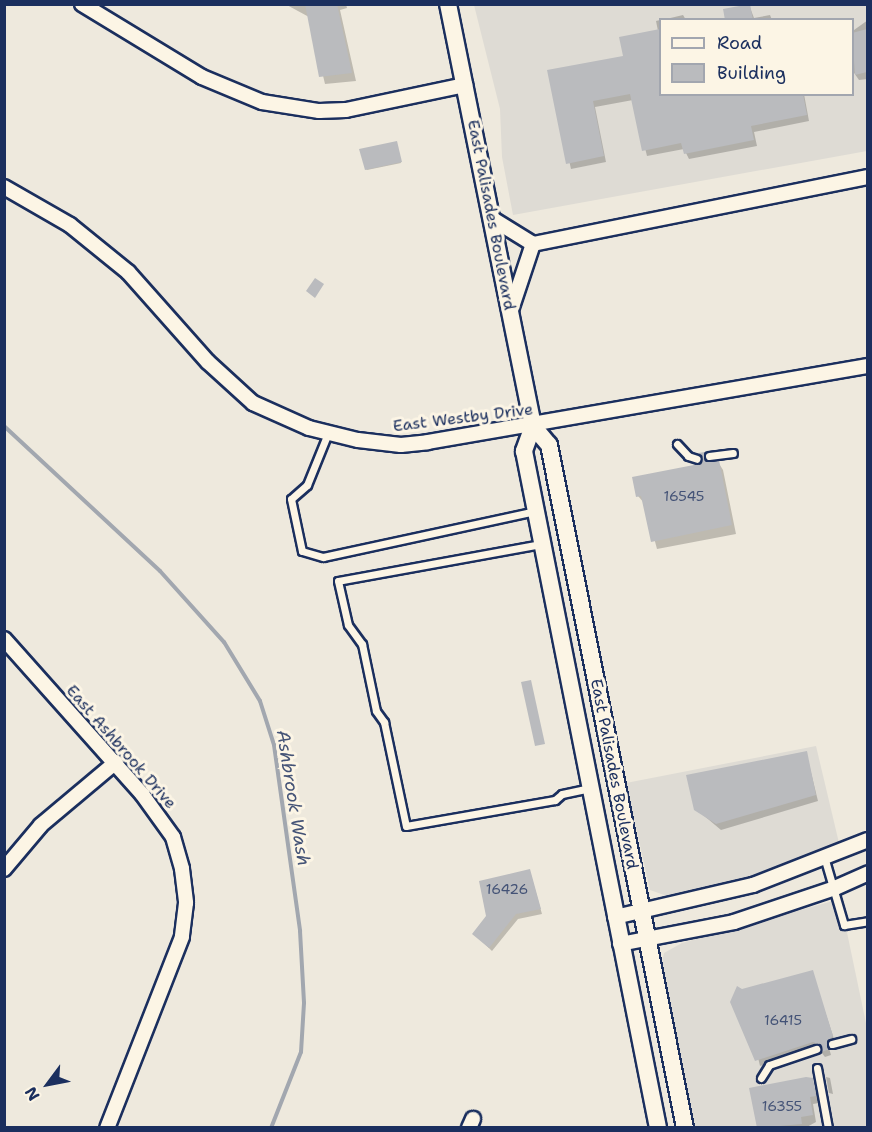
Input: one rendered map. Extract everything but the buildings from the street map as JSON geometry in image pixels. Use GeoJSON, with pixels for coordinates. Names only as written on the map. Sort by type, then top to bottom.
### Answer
{"type":"FeatureCollection","features":[{"type":"Feature","properties":{"kind":"street"},"geometry":{"type":"LineString","coordinates":[[82,4],[202,77],[262,102],[319,111],[346,110],[465,85]]}},
{"type":"Feature","properties":{"kind":"street","name":"East Palisades Boulevard"},"geometry":{"type":"LineString","coordinates":[[448,4],[533,426],[549,445],[685,1128]]}},
{"type":"Feature","properties":{"kind":"street"},"geometry":{"type":"LineString","coordinates":[[491,218],[533,244],[867,177]]}},
{"type":"Feature","properties":{"kind":"street","name":"East Westby Drive"},"geometry":{"type":"LineString","coordinates":[[4,187],[70,225],[128,272],[208,362],[253,403],[278,417],[328,433],[401,445],[533,426],[867,366]]}},
{"type":"Feature","properties":{"kind":"street"},"geometry":{"type":"LineString","coordinates":[[510,313],[533,244]]}},
{"type":"Feature","properties":{"kind":"street","name":"East Palisades Boulevard"},"geometry":{"type":"LineString","coordinates":[[533,426],[524,451],[658,1128]]}},
{"type":"Feature","properties":{"kind":"street","name":"East Ashbrook Drive"},"geometry":{"type":"LineString","coordinates":[[4,639],[116,762],[173,837],[182,869],[186,920],[107,1128]]}},
{"type":"Feature","properties":{"kind":"street"},"geometry":{"type":"LineString","coordinates":[[4,869],[41,825],[116,762]]}},
{"type":"Feature","properties":{"kind":"street"},"geometry":{"type":"LineString","coordinates":[[615,917],[753,885],[825,860],[867,840]]}},
{"type":"Feature","properties":{"kind":"street"},"geometry":{"type":"LineString","coordinates":[[620,944],[649,941],[734,922],[835,888],[867,873]]}},
{"type":"Feature","properties":{"kind":"lane"},"geometry":{"type":"LineString","coordinates":[[328,433],[307,485],[291,499],[302,551],[323,557],[536,512]]}},
{"type":"Feature","properties":{"kind":"lane"},"geometry":{"type":"LineString","coordinates":[[677,444],[688,456],[697,459]]}},
{"type":"Feature","properties":{"kind":"lane"},"geometry":{"type":"LineString","coordinates":[[709,456],[733,453]]}},
{"type":"Feature","properties":{"kind":"lane"},"geometry":{"type":"LineString","coordinates":[[543,543],[338,581],[348,626],[362,644],[376,711],[384,722],[406,826],[555,800],[562,794],[591,788]]}},
{"type":"Feature","properties":{"kind":"lane"},"geometry":{"type":"LineString","coordinates":[[825,860],[844,925],[867,921]]}},
{"type":"Feature","properties":{"kind":"lane"},"geometry":{"type":"LineString","coordinates":[[832,1044],[850,1039]]}},
{"type":"Feature","properties":{"kind":"lane"},"geometry":{"type":"LineString","coordinates":[[761,1078],[769,1065],[816,1049]]}},
{"type":"Feature","properties":{"kind":"lane"},"geometry":{"type":"LineString","coordinates":[[817,1068],[828,1128]]}},
{"type":"Feature","properties":{"kind":"shaded area"},"geometry":{"type":"Polygon","coordinates":[[[474,5],[867,5],[867,151],[513,215],[502,157],[500,109],[474,5]]]}},
{"type":"Feature","properties":{"kind":"shaded area"},"geometry":{"type":"Polygon","coordinates":[[[816,746],[839,843],[772,872],[667,896],[650,890],[626,783],[816,746]]]}},
{"type":"Feature","properties":{"kind":"shaded area"},"geometry":{"type":"Polygon","coordinates":[[[840,899],[867,1028],[867,1127],[695,1127],[662,963],[664,953],[682,943],[840,899]]]}},
{"type":"Feature","properties":{"kind":"waterway","name":"Ashbrook Wash"},"geometry":{"type":"LineString","coordinates":[[4,426],[160,571],[224,642],[260,701],[274,745],[300,931],[304,1003],[301,1052],[271,1128]]}}]}
